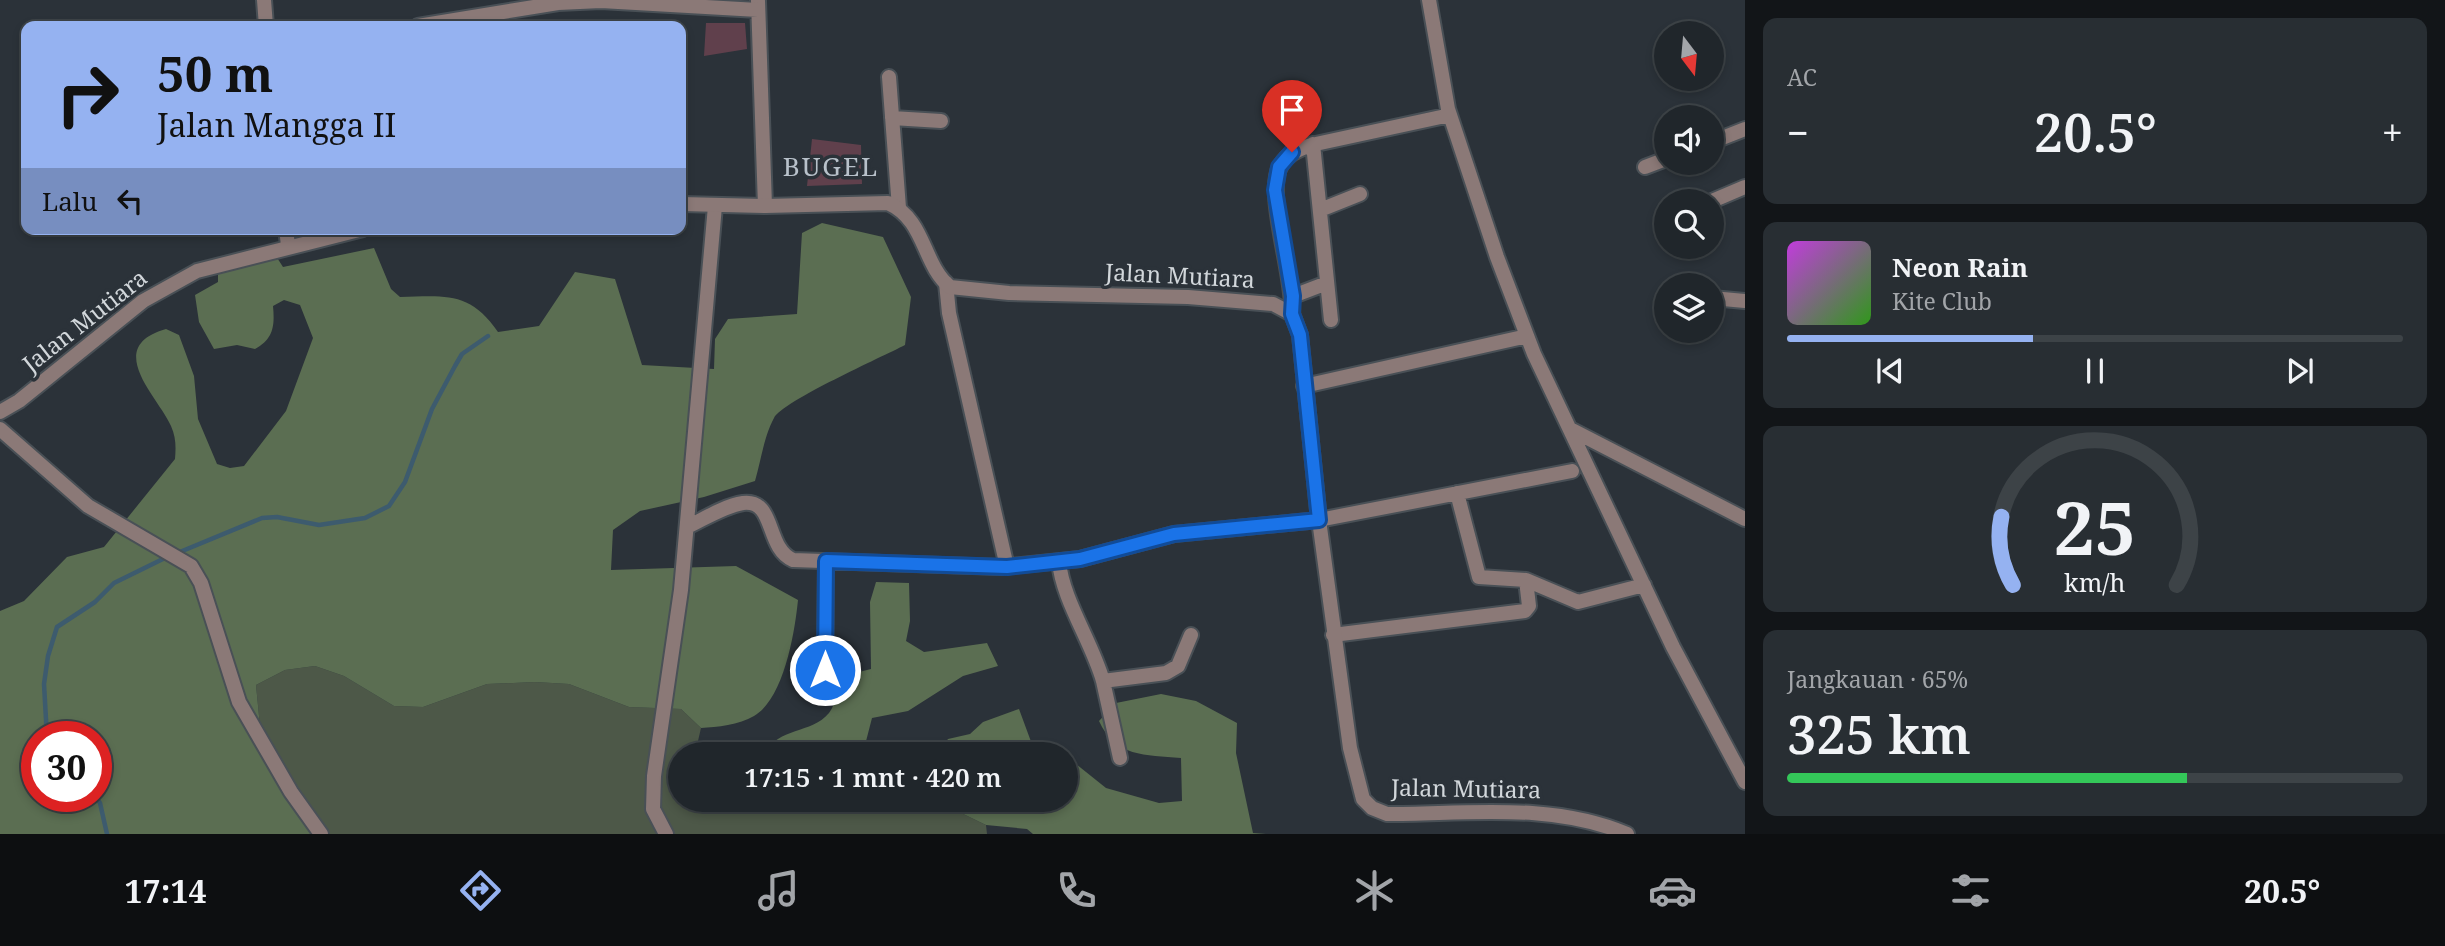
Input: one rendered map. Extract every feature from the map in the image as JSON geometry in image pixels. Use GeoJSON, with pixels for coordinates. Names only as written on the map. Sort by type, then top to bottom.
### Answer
{"type":"FeatureCollection","features":[{"type":"Feature","properties":{"kind":"street"},"geometry":{"type":"LineString","coordinates":[[264,0],[266,21]]}},
{"type":"Feature","properties":{"kind":"street"},"geometry":{"type":"LineString","coordinates":[[1429,0],[1450,115],[1497,257],[1527,336],[1644,585],[1745,782]]}},
{"type":"Feature","properties":{"kind":"street"},"geometry":{"type":"LineString","coordinates":[[455,21],[558,3],[600,1],[758,5],[765,206]]}},
{"type":"Feature","properties":{"kind":"street"},"geometry":{"type":"LineString","coordinates":[[889,77],[900,208]]}},
{"type":"Feature","properties":{"kind":"street"},"geometry":{"type":"LineString","coordinates":[[1292,314],[1293,296],[1275,190],[1279,167],[1292,152],[1313,145],[1450,115]]}},
{"type":"Feature","properties":{"kind":"street"},"geometry":{"type":"LineString","coordinates":[[892,118],[941,121]]}},
{"type":"Feature","properties":{"kind":"street"},"geometry":{"type":"LineString","coordinates":[[1724,137],[1745,129]]}},
{"type":"Feature","properties":{"kind":"street"},"geometry":{"type":"LineString","coordinates":[[1313,145],[1331,320]]}},
{"type":"Feature","properties":{"kind":"street"},"geometry":{"type":"LineString","coordinates":[[1645,167],[1654,164]]}},
{"type":"Feature","properties":{"kind":"street"},"geometry":{"type":"LineString","coordinates":[[1724,196],[1745,187]]}},
{"type":"Feature","properties":{"kind":"street"},"geometry":{"type":"LineString","coordinates":[[1320,210],[1360,194]]}},
{"type":"Feature","properties":{"kind":"street"},"geometry":{"type":"LineString","coordinates":[[686,204],[765,206],[888,203],[900,208],[912,222],[946,283],[949,313],[1007,567]]}},
{"type":"Feature","properties":{"kind":"street"},"geometry":{"type":"LineString","coordinates":[[666,834],[653,809],[654,776],[681,590],[715,206]]}},
{"type":"Feature","properties":{"kind":"street"},"geometry":{"type":"LineString","coordinates":[[287,235],[288,245]]}},
{"type":"Feature","properties":{"kind":"street","name":"Jalan Mutiara"},"geometry":{"type":"LineString","coordinates":[[0,412],[19,401],[143,301],[169,285],[197,271],[288,245],[335,235]]}},
{"type":"Feature","properties":{"kind":"street","name":"Jalan Mutiara"},"geometry":{"type":"LineString","coordinates":[[946,283],[960,289],[1009,293],[1213,299],[1273,304],[1292,314],[1300,335],[1333,635],[1350,748],[1363,799],[1371,808],[1387,814],[1552,813],[1598,821],[1628,834]]}},
{"type":"Feature","properties":{"kind":"street"},"geometry":{"type":"LineString","coordinates":[[1293,296],[1327,283]]}},
{"type":"Feature","properties":{"kind":"street"},"geometry":{"type":"LineString","coordinates":[[1724,299],[1745,301]]}},
{"type":"Feature","properties":{"kind":"street"},"geometry":{"type":"LineString","coordinates":[[1304,386],[1527,336]]}},
{"type":"Feature","properties":{"kind":"street"},"geometry":{"type":"LineString","coordinates":[[0,429],[88,506],[191,566],[201,583],[239,702],[291,792],[321,834]]}},
{"type":"Feature","properties":{"kind":"street"},"geometry":{"type":"LineString","coordinates":[[1570,429],[1745,519]]}},
{"type":"Feature","properties":{"kind":"street"},"geometry":{"type":"LineString","coordinates":[[687,527],[735,505],[758,505],[766,514],[783,555],[793,560],[1007,567],[1080,559],[1174,534],[1319,520],[1572,471]]}},
{"type":"Feature","properties":{"kind":"street"},"geometry":{"type":"LineString","coordinates":[[1457,493],[1478,576],[1526,580],[1577,603],[1644,585]]}},
{"type":"Feature","properties":{"kind":"street"},"geometry":{"type":"LineString","coordinates":[[825,670],[826,561]]}},
{"type":"Feature","properties":{"kind":"street"},"geometry":{"type":"LineString","coordinates":[[1059,561],[1061,582],[1094,651],[1120,758]]}},
{"type":"Feature","properties":{"kind":"street"},"geometry":{"type":"LineString","coordinates":[[1333,635],[1525,611],[1529,606],[1526,580]]}},
{"type":"Feature","properties":{"kind":"street"},"geometry":{"type":"LineString","coordinates":[[1103,681],[1166,673],[1178,666],[1191,635]]}},
{"type":"Feature","properties":{"kind":"green space"},"geometry":{"type":"Polygon","coordinates":[[[822,223],[883,237],[911,297],[905,345],[781,410],[774,418],[768,433],[755,481],[704,497],[640,511],[613,530],[611,570],[736,566],[798,600],[791,646],[780,680],[773,695],[754,716],[735,723],[701,728],[681,709],[629,707],[569,684],[535,682],[487,684],[423,707],[394,706],[344,676],[315,666],[285,670],[256,685],[260,726],[326,834],[0,834],[0,611],[24,601],[67,557],[104,547],[175,459],[173,430],[140,374],[136,360],[138,348],[147,337],[166,329],[179,335],[194,376],[198,419],[217,464],[230,468],[244,466],[286,411],[313,338],[300,305],[284,300],[273,306],[272,332],[266,341],[255,349],[237,345],[214,349],[199,322],[195,295],[218,282],[218,268],[274,253],[283,267],[374,248],[391,289],[400,297],[443,297],[467,303],[488,319],[498,332],[539,326],[575,272],[615,279],[642,365],[714,369],[715,339],[728,319],[797,314],[802,233],[822,223]]]}},
{"type":"Feature","properties":{"kind":"green space"},"geometry":{"type":"Polygon","coordinates":[[[876,582],[909,583],[910,621],[906,641],[924,652],[987,643],[998,666],[963,676],[908,711],[872,718],[866,742],[774,742],[822,720],[829,713],[843,676],[871,669],[870,602],[876,582]]]}},
{"type":"Feature","properties":{"kind":"green space"},"geometry":{"type":"Polygon","coordinates":[[[315,666],[344,676],[394,706],[423,707],[487,684],[535,682],[569,684],[629,707],[681,709],[701,728],[698,742],[668,742],[668,812],[959,812],[986,825],[987,834],[326,834],[260,726],[256,685],[285,670],[315,666]]]}},
{"type":"Feature","properties":{"kind":"green space"},"geometry":{"type":"Polygon","coordinates":[[[1161,694],[1196,701],[1237,723],[1236,753],[1253,833],[1266,834],[1033,834],[1027,829],[986,825],[959,812],[1078,812],[1078,766],[1106,788],[1159,803],[1182,801],[1181,758],[1133,752],[1122,748],[1106,733],[1099,721],[1116,703],[1161,694]]]}},
{"type":"Feature","properties":{"kind":"green space"},"geometry":{"type":"Polygon","coordinates":[[[1019,709],[1031,742],[946,742],[948,739],[970,734],[983,722],[1019,709]]]}},
{"type":"Feature","properties":{"kind":"building"},"geometry":{"type":"Polygon","coordinates":[[[706,23],[745,23],[747,49],[704,56],[706,23]]]}},
{"type":"Feature","properties":{"kind":"building"},"geometry":{"type":"Polygon","coordinates":[[[812,139],[861,145],[862,184],[807,186],[812,139]]]}},
{"type":"Feature","properties":{"kind":"waterway"},"geometry":{"type":"LineString","coordinates":[[175,554],[262,518],[277,517],[319,525],[365,518],[389,506],[405,482],[432,409],[455,366],[462,354],[488,336]]}},
{"type":"Feature","properties":{"kind":"waterway"},"geometry":{"type":"LineString","coordinates":[[46,721],[44,684],[48,656],[57,627],[95,602],[114,583],[167,557]]}},
{"type":"Feature","properties":{"kind":"waterway"},"geometry":{"type":"LineString","coordinates":[[102,812],[107,834]]}},
{"type":"Feature","properties":{"kind":"district","name":"BUGEL"},"geometry":{"type":"Point","coordinates":[831,167]}},
{"type":"Feature","properties":{"kind":"route"},"geometry":{"type":"LineString","coordinates":[[825,670],[826,561],[1007,567],[1080,559],[1174,534],[1319,520],[1300,335],[1292,314],[1293,296],[1275,190],[1279,167],[1292,152]]}}]}
